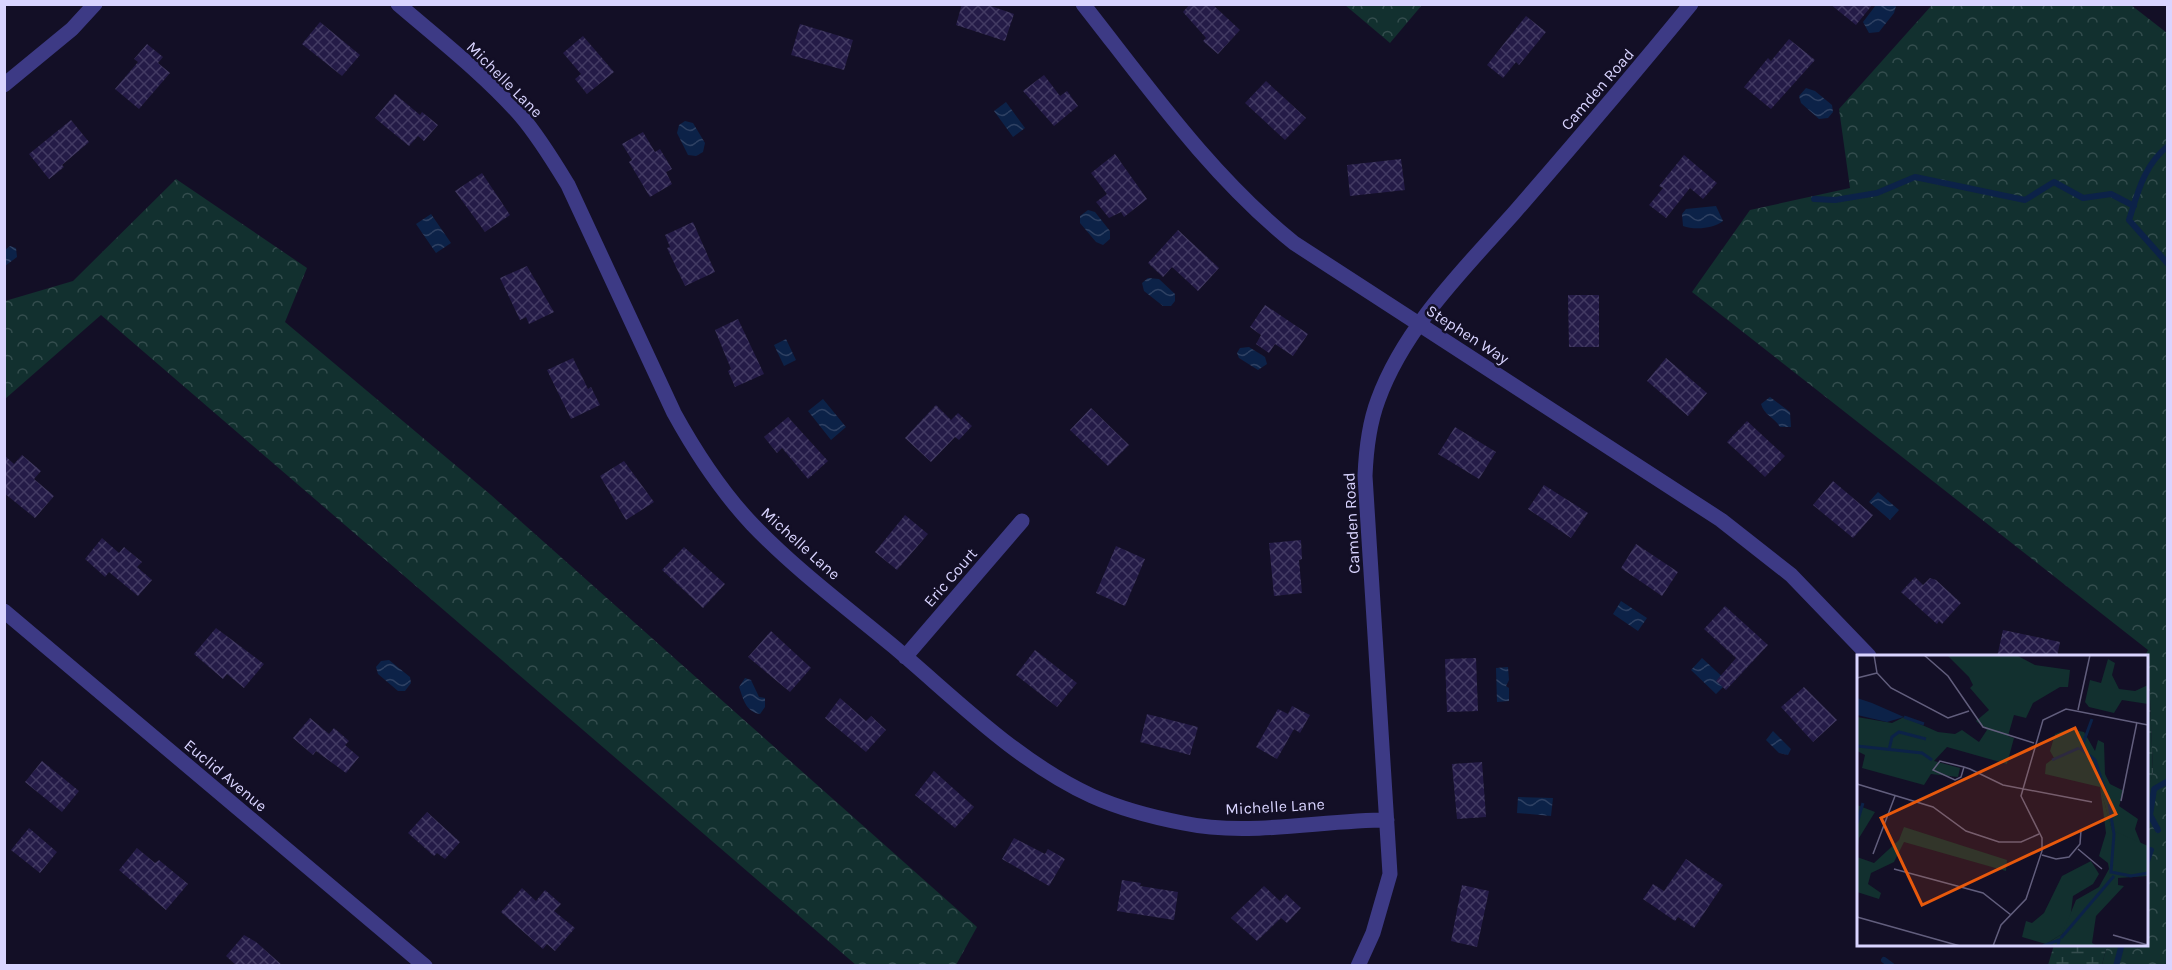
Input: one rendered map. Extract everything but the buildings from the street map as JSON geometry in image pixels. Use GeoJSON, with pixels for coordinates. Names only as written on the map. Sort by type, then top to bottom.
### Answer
{"type":"FeatureCollection","features":[{"type":"Feature","properties":{"kind":"street"},"geometry":{"type":"LineString","coordinates":[[4,85],[72,29],[95,4]]}},
{"type":"Feature","properties":{"kind":"street","name":"Michelle Lane"},"geometry":{"type":"LineString","coordinates":[[398,4],[481,75],[522,117],[549,153],[568,185],[674,413],[693,448],[719,485],[752,524],[790,561],[1022,755],[1092,796],[1136,812],[1186,824],[1237,829],[1387,820]]}},
{"type":"Feature","properties":{"kind":"street","name":"Stephen Way"},"geometry":{"type":"LineString","coordinates":[[1083,4],[1211,166],[1261,217],[1294,243],[1420,326],[1721,520],[1791,576],[1867,655]]}},
{"type":"Feature","properties":{"kind":"street","name":"Camden Road"},"geometry":{"type":"LineString","coordinates":[[1358,966],[1373,933],[1390,874],[1365,476],[1370,430],[1378,400],[1395,364],[1443,294],[1635,73],[1691,4]]}},
{"type":"Feature","properties":{"kind":"street","name":"Eric Court"},"geometry":{"type":"LineString","coordinates":[[905,657],[1022,520]]}},
{"type":"Feature","properties":{"kind":"street","name":"Euclid Avenue"},"geometry":{"type":"LineString","coordinates":[[4,611],[425,966]]}},
{"type":"Feature","properties":{"kind":"green space"},"geometry":{"type":"Polygon","coordinates":[[[1345,5],[1422,5],[1390,43],[1345,5]]]}},
{"type":"Feature","properties":{"kind":"green space"},"geometry":{"type":"Polygon","coordinates":[[[1932,5],[2131,5],[2167,33],[2167,965],[2102,965],[2107,946],[2148,946],[2148,789],[2153,772],[2148,650],[1692,292],[1750,210],[1850,188],[1839,109],[1932,5]]]}},
{"type":"Feature","properties":{"kind":"green space"},"geometry":{"type":"Polygon","coordinates":[[[176,179],[307,268],[285,322],[491,495],[977,927],[956,965],[856,965],[101,315],[5,399],[5,301],[73,281],[176,179]]]}},
{"type":"Feature","properties":{"kind":"green space"},"geometry":{"type":"Polygon","coordinates":[[[2148,650],[2153,772],[2148,792],[2148,655],[2146,655],[2148,650]]]}},
{"type":"Feature","properties":{"kind":"green space"},"geometry":{"type":"Polygon","coordinates":[[[2053,946],[2107,946],[2102,965],[2048,965],[2053,946]]]}},
{"type":"Feature","properties":{"kind":"water"},"geometry":{"type":"Polygon","coordinates":[[[1876,5],[1896,6],[1894,13],[1879,32],[1869,33],[1863,22],[1876,5]]]}},
{"type":"Feature","properties":{"kind":"water"},"geometry":{"type":"Polygon","coordinates":[[[1806,88],[1815,91],[1832,105],[1833,112],[1828,118],[1819,119],[1801,103],[1799,96],[1806,88]]]}},
{"type":"Feature","properties":{"kind":"water"},"geometry":{"type":"Polygon","coordinates":[[[1006,102],[1025,128],[1013,137],[994,111],[1006,102]]]}},
{"type":"Feature","properties":{"kind":"water"},"geometry":{"type":"Polygon","coordinates":[[[685,121],[693,123],[705,143],[703,152],[696,156],[688,155],[677,133],[679,125],[685,121]]]}},
{"type":"Feature","properties":{"kind":"water"},"geometry":{"type":"Polygon","coordinates":[[[1716,206],[1723,221],[1719,224],[1703,228],[1683,226],[1682,214],[1686,209],[1716,206]]]}},
{"type":"Feature","properties":{"kind":"water"},"geometry":{"type":"Polygon","coordinates":[[[1088,210],[1095,212],[1110,231],[1110,239],[1103,245],[1096,242],[1080,223],[1080,216],[1088,210]]]}},
{"type":"Feature","properties":{"kind":"water"},"geometry":{"type":"Polygon","coordinates":[[[431,214],[451,243],[436,253],[416,224],[431,214]]]}},
{"type":"Feature","properties":{"kind":"water"},"geometry":{"type":"Polygon","coordinates":[[[10,246],[16,248],[17,257],[5,266],[5,250],[10,246]]]}},
{"type":"Feature","properties":{"kind":"water"},"geometry":{"type":"Polygon","coordinates":[[[1148,278],[1159,279],[1175,294],[1175,301],[1171,306],[1163,306],[1144,291],[1142,283],[1148,278]]]}},
{"type":"Feature","properties":{"kind":"water"},"geometry":{"type":"Polygon","coordinates":[[[786,339],[796,360],[784,366],[774,345],[786,339]]]}},
{"type":"Feature","properties":{"kind":"water"},"geometry":{"type":"Polygon","coordinates":[[[1249,347],[1265,357],[1267,364],[1258,370],[1239,358],[1237,353],[1240,348],[1249,347]]]}},
{"type":"Feature","properties":{"kind":"water"},"geometry":{"type":"Polygon","coordinates":[[[1770,397],[1790,412],[1791,427],[1780,427],[1764,411],[1761,404],[1770,397]]]}},
{"type":"Feature","properties":{"kind":"water"},"geometry":{"type":"Polygon","coordinates":[[[823,399],[846,427],[831,440],[808,411],[823,399]]]}},
{"type":"Feature","properties":{"kind":"water"},"geometry":{"type":"Polygon","coordinates":[[[1878,492],[1899,510],[1890,520],[1869,502],[1878,492]]]}},
{"type":"Feature","properties":{"kind":"water"},"geometry":{"type":"Polygon","coordinates":[[[1621,601],[1647,618],[1638,631],[1613,614],[1621,601]]]}},
{"type":"Feature","properties":{"kind":"water"},"geometry":{"type":"Polygon","coordinates":[[[1702,658],[1728,682],[1716,694],[1691,670],[1702,658]]]}},
{"type":"Feature","properties":{"kind":"water"},"geometry":{"type":"Polygon","coordinates":[[[389,660],[410,677],[411,683],[405,691],[398,691],[378,674],[376,667],[381,661],[389,660]]]}},
{"type":"Feature","properties":{"kind":"water"},"geometry":{"type":"Polygon","coordinates":[[[1508,667],[1509,680],[1506,686],[1509,688],[1509,701],[1497,702],[1496,668],[1508,667]]]}},
{"type":"Feature","properties":{"kind":"water"},"geometry":{"type":"Polygon","coordinates":[[[745,678],[751,680],[759,697],[765,698],[765,707],[760,714],[751,710],[743,699],[739,687],[745,678]]]}},
{"type":"Feature","properties":{"kind":"water"},"geometry":{"type":"Polygon","coordinates":[[[1773,731],[1791,749],[1788,755],[1779,753],[1766,740],[1773,731]]]}},
{"type":"Feature","properties":{"kind":"water"},"geometry":{"type":"Polygon","coordinates":[[[1518,797],[1553,798],[1551,816],[1517,813],[1518,797]]]}},
{"type":"Feature","properties":{"kind":"waterway"},"geometry":{"type":"LineString","coordinates":[[2168,146],[2147,170],[2129,220],[2168,264]]}},
{"type":"Feature","properties":{"kind":"waterway"},"geometry":{"type":"LineString","coordinates":[[1814,199],[1835,200],[1877,193],[1915,177],[2025,200],[2054,182],[2083,198],[2111,194],[2134,206]]}},
{"type":"Feature","properties":{"kind":"waterway"},"geometry":{"type":"LineString","coordinates":[[2158,830],[2150,815],[2154,789],[2168,781]]}},
{"type":"Feature","properties":{"kind":"waterway"},"geometry":{"type":"LineString","coordinates":[[2148,858],[2151,850]]}},
{"type":"Feature","properties":{"kind":"waterway"},"geometry":{"type":"LineString","coordinates":[[2116,966],[2121,946]]}},
{"type":"Feature","properties":{"kind":"waterway"},"geometry":{"type":"LineString","coordinates":[[1884,960],[1892,966]]}}]}
